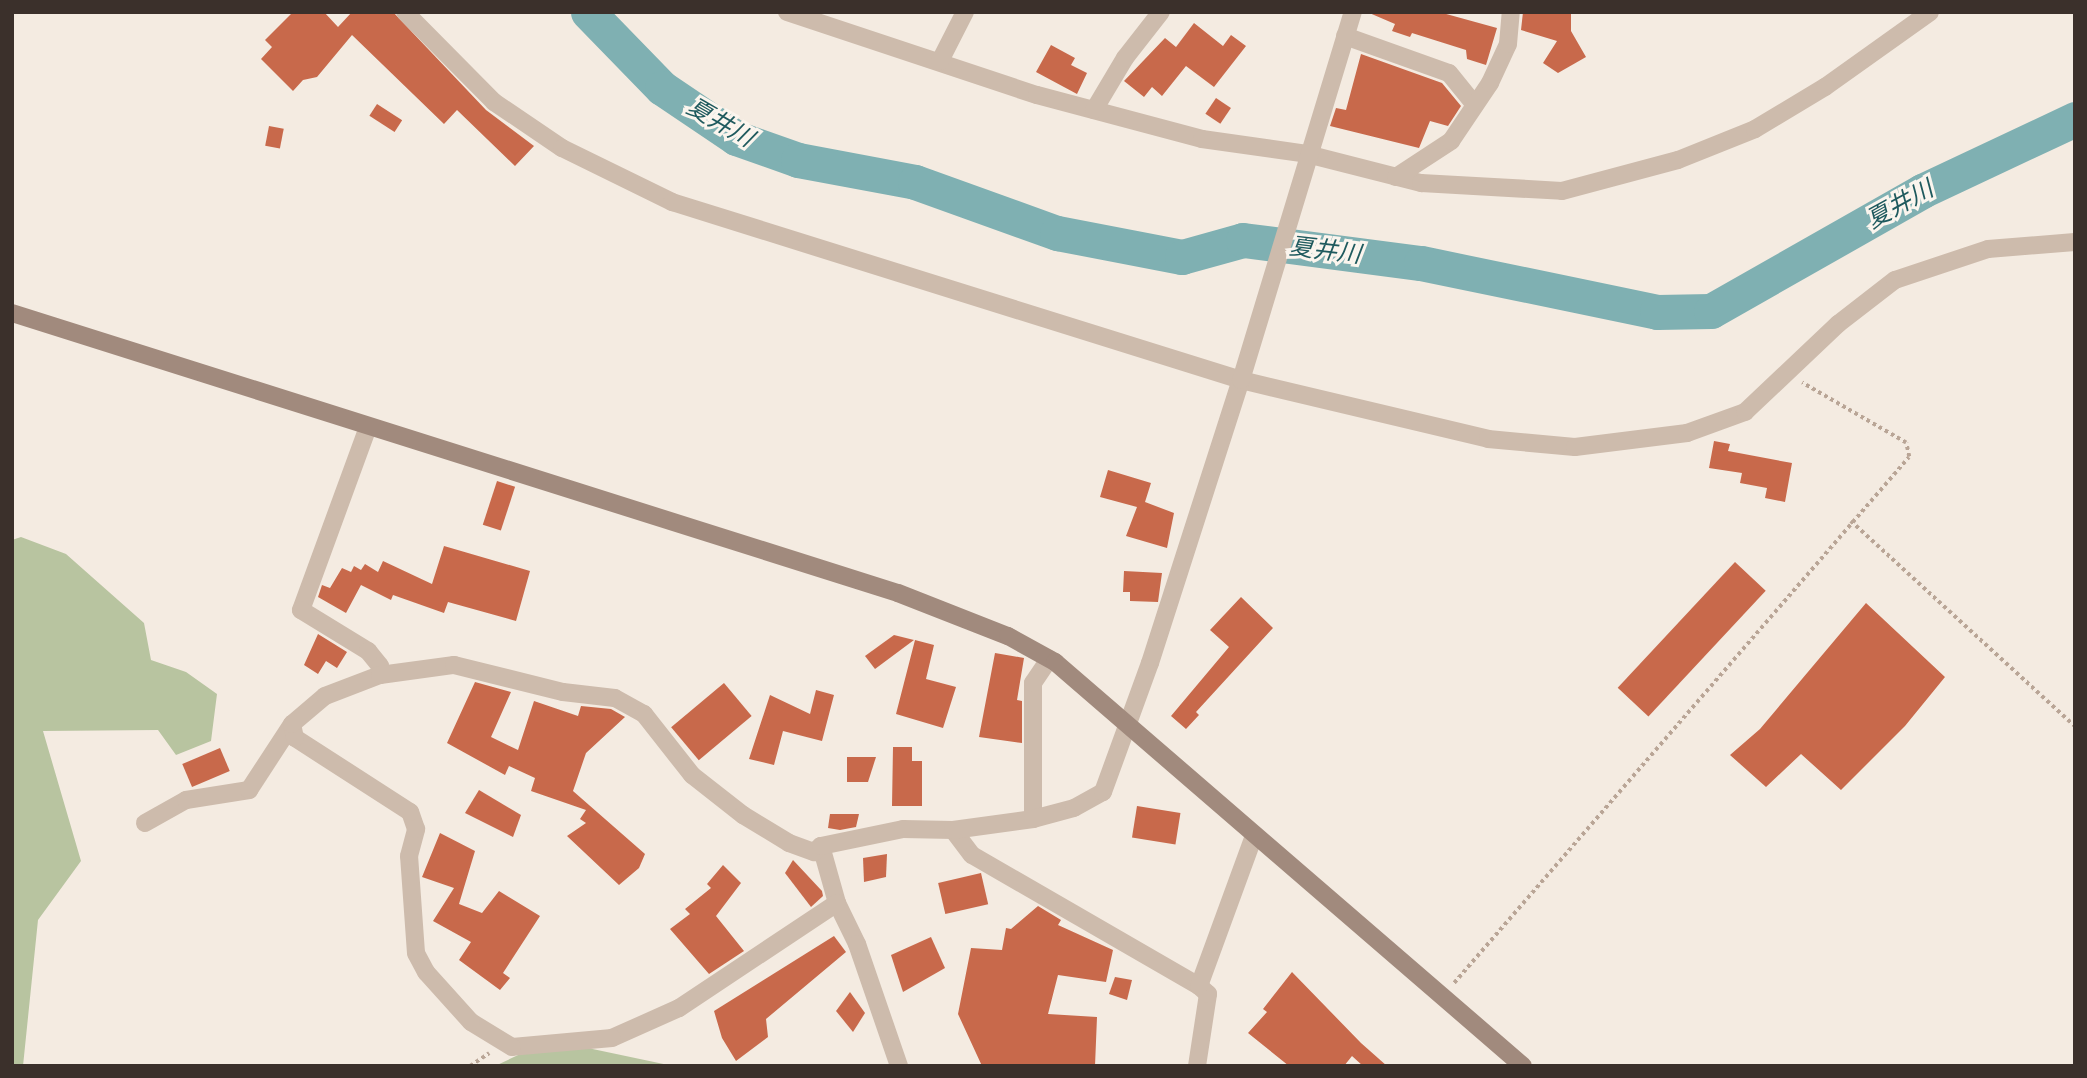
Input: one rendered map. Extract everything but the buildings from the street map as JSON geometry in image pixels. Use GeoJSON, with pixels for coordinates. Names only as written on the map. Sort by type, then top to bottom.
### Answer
{"type":"FeatureCollection","features":[{"type":"Feature","properties":{"kind":"street"},"geometry":{"type":"LineString","coordinates":[[405,12],[494,102],[562,148],[672,202],[1242,372],[1488,439],[1575,447],[1687,433],[1745,412],[1788,375],[1838,324],[1895,280],[1988,249],[2075,242]]}},
{"type":"Feature","properties":{"kind":"street"},"geometry":{"type":"LineString","coordinates":[[787,12],[1094,110],[1202,139],[1307,154],[1421,183],[1562,191],[1678,160],[1755,129],[1825,87],[1930,12]]}},
{"type":"Feature","properties":{"kind":"street"},"geometry":{"type":"LineString","coordinates":[[940,61],[965,12]]}},
{"type":"Feature","properties":{"kind":"street"},"geometry":{"type":"LineString","coordinates":[[1094,110],[1125,58],[1161,12]]}},
{"type":"Feature","properties":{"kind":"street"},"geometry":{"type":"LineString","coordinates":[[145,823],[186,800],[249,790],[292,724],[325,696],[380,675],[454,665],[563,692],[615,698],[644,715],[692,775],[743,815],[789,843],[814,852],[821,846],[903,829],[953,830],[1033,819],[1074,808],[1103,792],[1124,726],[1150,663],[1353,12]]}},
{"type":"Feature","properties":{"kind":"street"},"geometry":{"type":"LineString","coordinates":[[1396,177],[1451,141],[1475,105],[1508,44],[1511,12]]}},
{"type":"Feature","properties":{"kind":"street"},"geometry":{"type":"LineString","coordinates":[[1345,36],[1449,73],[1475,105]]}},
{"type":"Feature","properties":{"kind":"street"},"geometry":{"type":"LineString","coordinates":[[12,313],[909,597],[998,632],[1049,659],[1523,1066]]}},
{"type":"Feature","properties":{"kind":"street"},"geometry":{"type":"LineString","coordinates":[[368,427],[301,610],[369,652],[380,666],[380,675]]}},
{"type":"Feature","properties":{"kind":"street"},"geometry":{"type":"LineString","coordinates":[[1033,819],[1033,683],[1049,659]]}},
{"type":"Feature","properties":{"kind":"street"},"geometry":{"type":"LineString","coordinates":[[292,724],[295,738],[410,812],[416,829],[409,856],[416,953],[426,972],[471,1022],[512,1047],[623,1033],[680,1008],[837,903]]}},
{"type":"Feature","properties":{"kind":"street"},"geometry":{"type":"LineString","coordinates":[[953,830],[972,855],[1199,986],[1208,995],[1197,1066]]}},
{"type":"Feature","properties":{"kind":"street"},"geometry":{"type":"LineString","coordinates":[[1199,986],[1254,836]]}},
{"type":"Feature","properties":{"kind":"street"},"geometry":{"type":"LineString","coordinates":[[821,846],[837,903],[857,944],[899,1066]]}},
{"type":"Feature","properties":{"kind":"path"},"geometry":{"type":"LineString","coordinates":[[1443,997],[1909,457],[1906,443],[1788,375]]}},
{"type":"Feature","properties":{"kind":"path"},"geometry":{"type":"LineString","coordinates":[[1851,521],[2075,726]]}},
{"type":"Feature","properties":{"kind":"green space"},"geometry":{"type":"Polygon","coordinates":[[[21,537],[66,554],[144,623],[151,660],[186,672],[217,694],[211,741],[176,755],[158,730],[43,731],[81,861],[38,920],[23,1066],[12,1066],[12,540],[21,537]]]}},
{"type":"Feature","properties":{"kind":"green space"},"geometry":{"type":"Polygon","coordinates":[[[550,1040],[673,1066],[495,1066],[550,1040]]]}},
{"type":"Feature","properties":{"kind":"waterway","name":"夏井川"},"geometry":{"type":"LineString","coordinates":[[588,12],[662,88],[736,138],[798,160],[915,182],[1057,233],[1182,257],[1243,240],[1421,263],[1657,312],[1711,311],[1922,191],[2075,119]]}}]}
